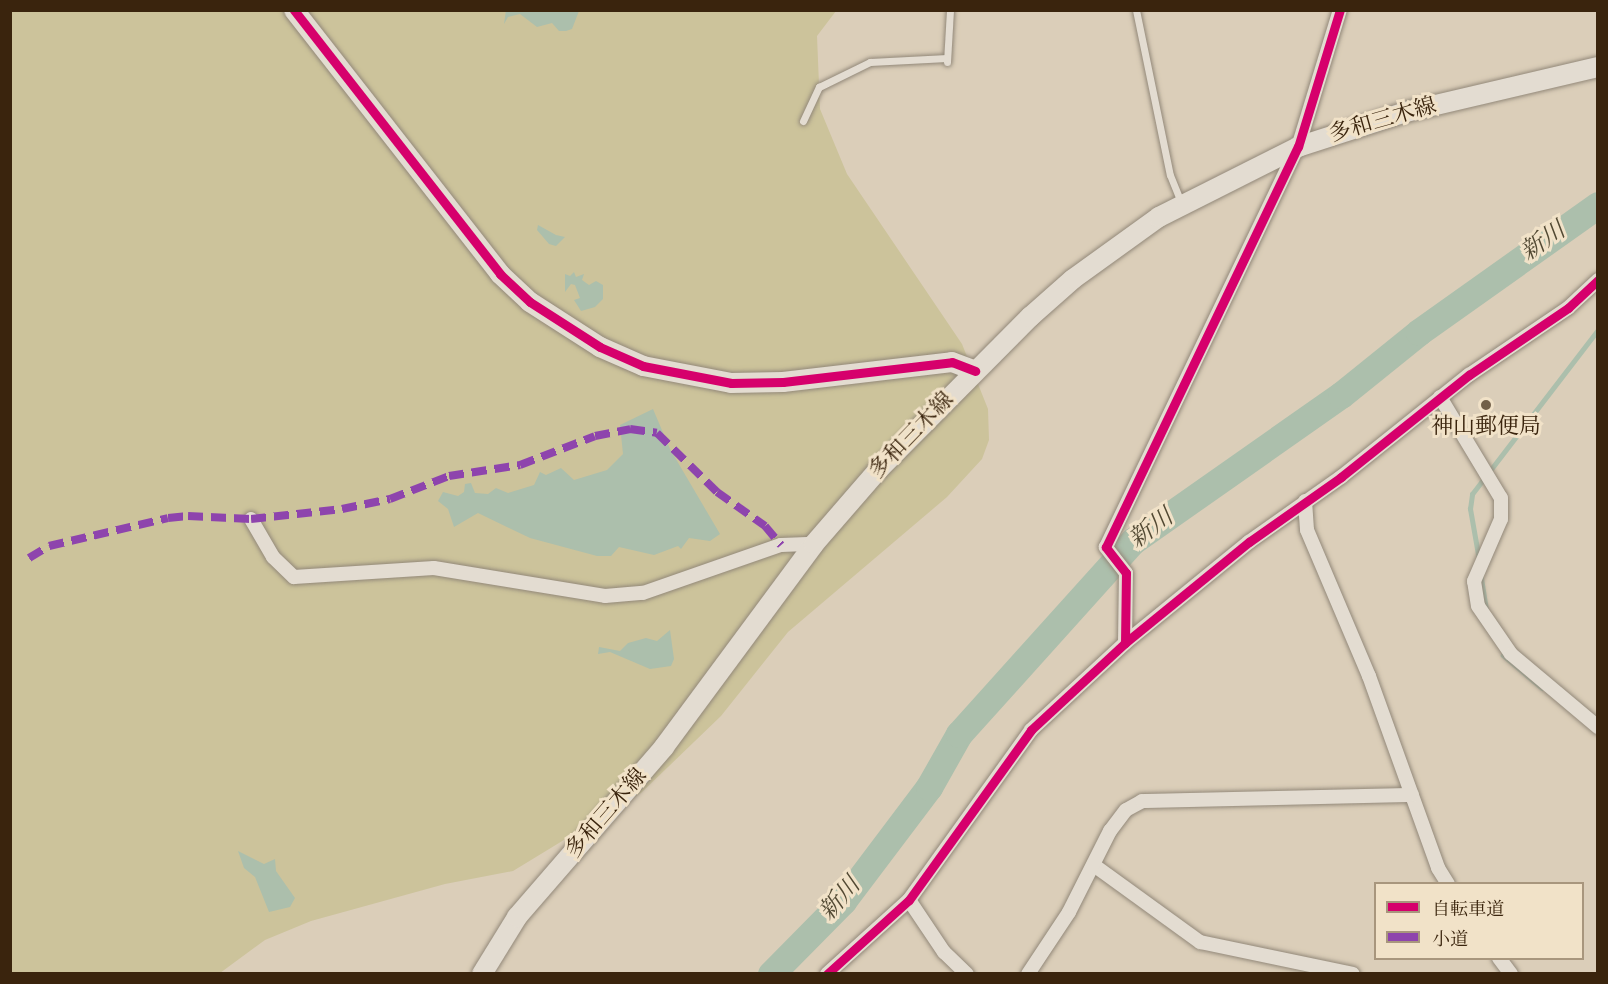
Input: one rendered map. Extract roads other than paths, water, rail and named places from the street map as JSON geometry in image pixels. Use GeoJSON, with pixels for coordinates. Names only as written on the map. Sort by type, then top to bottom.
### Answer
{"type":"FeatureCollection","features":[{"type":"Feature","properties":{"kind":"main road"},"geometry":{"type":"LineString","coordinates":[[294,10],[500,274],[548,315],[600,347],[643,366],[730,383],[783,382],[952,362],[975,371]]}},
{"type":"Feature","properties":{"kind":"main road","name":"多和三木線"},"geometry":{"type":"LineString","coordinates":[[482,974],[517,917],[664,747],[814,544],[878,470],[975,371],[1073,279],[1122,241],[1182,204],[1298,147],[1406,112],[1598,67]]}},
{"type":"Feature","properties":{"kind":"street"},"geometry":{"type":"LineString","coordinates":[[1125,643],[1126,573],[1106,547],[1298,147],[1340,10]]}},
{"type":"Feature","properties":{"kind":"street"},"geometry":{"type":"LineString","coordinates":[[827,974],[909,900],[1031,730],[1125,643],[1440,397],[1568,308],[1598,280]]}},
{"type":"Feature","properties":{"kind":"street"},"geometry":{"type":"LineString","coordinates":[[1440,397],[1501,498],[1501,519],[1474,581],[1478,606],[1511,654],[1598,727]]}},
{"type":"Feature","properties":{"kind":"street"},"geometry":{"type":"LineString","coordinates":[[1305,501],[1307,530],[1369,676],[1438,868],[1447,882]]}},
{"type":"Feature","properties":{"kind":"street"},"geometry":{"type":"LineString","coordinates":[[251,519],[273,557],[294,577],[434,568],[605,596],[643,593],[781,545],[814,544]]}},
{"type":"Feature","properties":{"kind":"street"},"geometry":{"type":"LineString","coordinates":[[1028,974],[1095,866],[1110,831],[1126,810],[1142,801],[1412,795]]}},
{"type":"Feature","properties":{"kind":"street"},"geometry":{"type":"LineString","coordinates":[[1095,866],[1200,942],[1353,974]]}},
{"type":"Feature","properties":{"kind":"street"},"geometry":{"type":"LineString","coordinates":[[909,900],[944,952],[967,974]]}},
{"type":"Feature","properties":{"kind":"street"},"geometry":{"type":"LineString","coordinates":[[1500,960],[1510,974]]}},
{"type":"Feature","properties":{"kind":"lane"},"geometry":{"type":"LineString","coordinates":[[803,122],[819,87],[870,62],[947,60],[950,10]]}},
{"type":"Feature","properties":{"kind":"lane"},"geometry":{"type":"LineString","coordinates":[[1136,10],[1170,175],[1182,204]]}},
{"type":"Feature","properties":{"kind":"waterway","name":"新川"},"geometry":{"type":"LineString","coordinates":[[771,974],[843,901],[929,787],[959,734],[1133,541],[1341,395],[1419,332],[1598,205]]}},
{"type":"Feature","properties":{"kind":"waterway"},"geometry":{"type":"LineString","coordinates":[[1479,560],[1470,509],[1472,494],[1598,330]]}},
{"type":"Feature","properties":{"kind":"waterway"},"geometry":{"type":"LineString","coordinates":[[1481,575],[1487,611]]}},
{"type":"Feature","properties":{"kind":"waterway"},"geometry":{"type":"LineString","coordinates":[[1503,655],[1542,688]]}},
{"type":"Feature","properties":{"kind":"place","name":"神山郵便局"},"geometry":{"type":"Point","coordinates":[1486,405]}}]}
